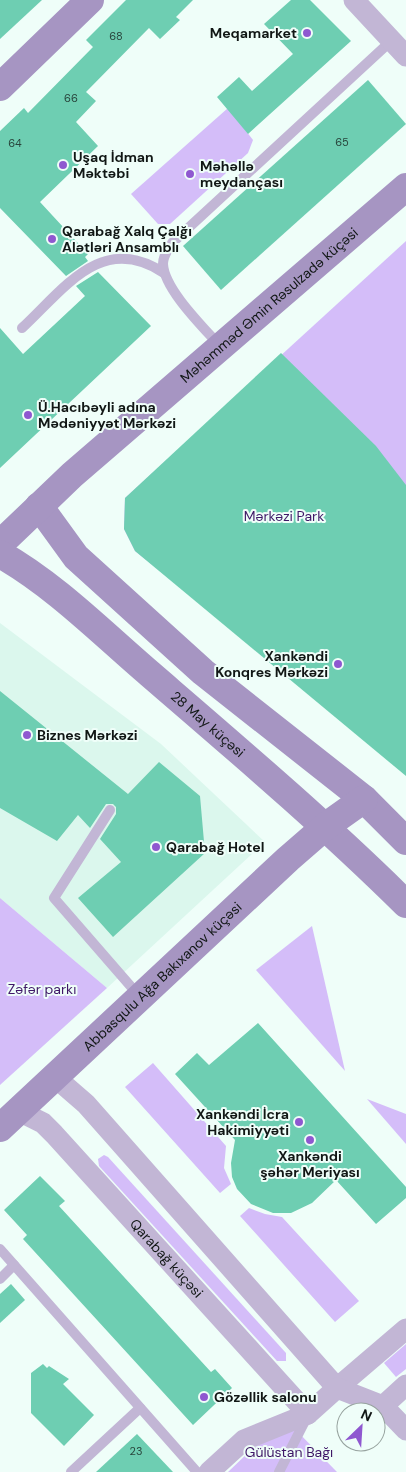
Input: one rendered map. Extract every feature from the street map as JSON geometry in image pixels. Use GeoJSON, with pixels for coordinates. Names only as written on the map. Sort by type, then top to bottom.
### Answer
{"type":"FeatureCollection","features":[{"type":"Feature","properties":{"kind":"main road"},"geometry":{"type":"LineString","coordinates":[[0,86],[90,0]]}},
{"type":"Feature","properties":{"kind":"main road","name":"Məhəmməd Əmin Rəsulzadə küçəsi"},"geometry":{"type":"LineString","coordinates":[[0,544],[39,506],[406,187]]}},
{"type":"Feature","properties":{"kind":"main road"},"geometry":{"type":"LineString","coordinates":[[39,506],[76,557],[196,666],[364,799],[406,841]]}},
{"type":"Feature","properties":{"kind":"main road","name":"28 May küçəsi"},"geometry":{"type":"LineString","coordinates":[[0,554],[22,566],[64,601],[326,826],[406,904]]}},
{"type":"Feature","properties":{"kind":"main road","name":"Abbasqulu Ağa Bakıxanov küçəsi"},"geometry":{"type":"LineString","coordinates":[[10,1119],[288,859],[326,826],[364,799]]}},
{"type":"Feature","properties":{"kind":"street"},"geometry":{"type":"LineString","coordinates":[[354,0],[401,47]]}},
{"type":"Feature","properties":{"kind":"street"},"geometry":{"type":"LineString","coordinates":[[56,1078],[86,1104],[337,1388],[373,1402]]}},
{"type":"Feature","properties":{"kind":"street","name":"Qarabağ küçəsi"},"geometry":{"type":"LineString","coordinates":[[10,1119],[43,1123],[308,1414]]}},
{"type":"Feature","properties":{"kind":"street"},"geometry":{"type":"LineString","coordinates":[[209,1472],[244,1440],[308,1414],[406,1329]]}},
{"type":"Feature","properties":{"kind":"street"},"geometry":{"type":"LineString","coordinates":[[386,1403],[406,1385]]}},
{"type":"Feature","properties":{"kind":"street"},"geometry":{"type":"LineString","coordinates":[[386,1409],[406,1430]]}},
{"type":"Feature","properties":{"kind":"lane"},"geometry":{"type":"LineString","coordinates":[[220,347],[170,286],[164,273],[163,262],[172,243],[401,47]]}},
{"type":"Feature","properties":{"kind":"lane"},"geometry":{"type":"LineString","coordinates":[[22,328],[87,269],[108,259],[132,258],[150,264],[164,273]]}},
{"type":"Feature","properties":{"kind":"lane"},"geometry":{"type":"LineString","coordinates":[[110,810],[54,898],[141,998]]}},
{"type":"Feature","properties":{"kind":"lane"},"geometry":{"type":"LineString","coordinates":[[0,1249],[197,1472]]}},
{"type":"Feature","properties":{"kind":"lane"},"geometry":{"type":"LineString","coordinates":[[0,1279],[14,1265]]}},
{"type":"Feature","properties":{"kind":"lane"},"geometry":{"type":"LineString","coordinates":[[71,1472],[140,1408]]}},
{"type":"Feature","properties":{"kind":"lane"},"geometry":{"type":"LineString","coordinates":[[279,1472],[308,1414]]}},
{"type":"Feature","properties":{"kind":"shaded area"},"geometry":{"type":"Polygon","coordinates":[[[0,623],[161,744],[265,842],[107,988],[0,898],[0,623]]]}},
{"type":"Feature","properties":{"kind":"green space","name":"Məhəllə meydançası"},"geometry":{"type":"Polygon","coordinates":[[[228,108],[253,140],[248,153],[170,224],[158,224],[131,194],[228,108]]]}},
{"type":"Feature","properties":{"kind":"green space","name":"Mərkəzi Park"},"geometry":{"type":"Polygon","coordinates":[[[406,241],[406,768],[135,551],[124,529],[125,498],[406,241]]]}},
{"type":"Feature","properties":{"kind":"green space","name":"Zəfər parkı"},"geometry":{"type":"Polygon","coordinates":[[[0,898],[107,988],[0,1085],[0,898]]]}},
{"type":"Feature","properties":{"kind":"green space"},"geometry":{"type":"Polygon","coordinates":[[[312,926],[345,1071],[256,970],[312,926]]]}},
{"type":"Feature","properties":{"kind":"green space"},"geometry":{"type":"Polygon","coordinates":[[[153,1063],[226,1146],[224,1168],[231,1184],[220,1193],[125,1087],[153,1063]]]}},
{"type":"Feature","properties":{"kind":"green space"},"geometry":{"type":"Polygon","coordinates":[[[367,1099],[406,1114],[406,1144],[367,1099]]]}},
{"type":"Feature","properties":{"kind":"green space"},"geometry":{"type":"Polygon","coordinates":[[[104,1155],[108,1157],[286,1353],[286,1361],[277,1361],[99,1166],[98,1159],[104,1155]]]}},
{"type":"Feature","properties":{"kind":"green space"},"geometry":{"type":"Polygon","coordinates":[[[249,1208],[265,1214],[282,1217],[359,1301],[335,1322],[240,1216],[249,1208]]]}},
{"type":"Feature","properties":{"kind":"green space"},"geometry":{"type":"Polygon","coordinates":[[[406,1344],[406,1369],[396,1377],[384,1363],[406,1344]]]}},
{"type":"Feature","properties":{"kind":"green space","name":"Gülüstan Bağı"},"geometry":{"type":"Polygon","coordinates":[[[292,1426],[337,1472],[228,1472],[252,1449],[292,1426]]]}},
{"type":"Feature","properties":{"kind":"building"},"geometry":{"type":"Polygon","coordinates":[[[0,0],[42,0],[0,39],[0,0]]]}},
{"type":"Feature","properties":{"kind":"building"},"geometry":{"type":"Polygon","coordinates":[[[126,0],[193,0],[176,17],[180,20],[160,39],[149,28],[86,92],[96,101],[76,122],[98,146],[40,202],[88,254],[85,257],[88,261],[66,276],[0,208],[0,131],[24,108],[28,113],[93,47],[86,40],[126,0]]]}},
{"type":"Feature","properties":{"kind":"building"},"geometry":{"type":"Polygon","coordinates":[[[291,0],[310,0],[351,41],[248,134],[217,97],[239,77],[252,91],[293,54],[264,24],[291,0]]]}},
{"type":"Feature","properties":{"kind":"building"},"geometry":{"type":"Polygon","coordinates":[[[368,80],[406,124],[221,290],[183,246],[368,80]]]}},
{"type":"Feature","properties":{"kind":"building","name":"Ü.Hacıbəyli adına Mədəniyyət Mərkəzi"},"geometry":{"type":"Polygon","coordinates":[[[98,272],[151,326],[0,468],[0,328],[23,354],[85,296],[76,286],[98,272]]]}},
{"type":"Feature","properties":{"kind":"building","name":"Mərkəzi Park"},"geometry":{"type":"Polygon","coordinates":[[[281,353],[376,446],[406,485],[406,776],[135,551],[124,529],[125,498],[281,353]]]}},
{"type":"Feature","properties":{"kind":"building"},"geometry":{"type":"Polygon","coordinates":[[[0,691],[128,794],[159,762],[200,796],[205,853],[113,937],[78,898],[121,862],[100,839],[116,814],[116,807],[113,804],[106,804],[90,828],[78,815],[57,841],[0,808],[0,691]]]}},
{"type":"Feature","properties":{"kind":"building","name":"Xankəndi İcra Hakimiyyəti"},"geometry":{"type":"Polygon","coordinates":[[[258,1023],[406,1187],[406,1198],[376,1224],[336,1180],[312,1203],[291,1213],[273,1213],[251,1204],[237,1189],[232,1177],[231,1163],[235,1140],[175,1074],[197,1053],[209,1065],[258,1023]]]}},
{"type":"Feature","properties":{"kind":"building"},"geometry":{"type":"Polygon","coordinates":[[[40,1176],[65,1201],[59,1206],[211,1372],[215,1369],[232,1388],[193,1425],[23,1239],[27,1235],[4,1210],[40,1176]]]}},
{"type":"Feature","properties":{"kind":"building"},"geometry":{"type":"Polygon","coordinates":[[[11,1284],[25,1300],[0,1323],[0,1294],[11,1284]]]}},
{"type":"Feature","properties":{"kind":"building"},"geometry":{"type":"Polygon","coordinates":[[[43,1364],[69,1379],[63,1384],[94,1415],[64,1446],[31,1413],[31,1373],[43,1364]]]}},
{"type":"Feature","properties":{"kind":"building"},"geometry":{"type":"Polygon","coordinates":[[[137,1434],[173,1472],[96,1472],[137,1434]]]}},
{"type":"Feature","properties":{"kind":"place","name":"Meqamarket"},"geometry":{"type":"Point","coordinates":[307,33]}},
{"type":"Feature","properties":{"kind":"place","name":"Uşaq İdman Məktəbi"},"geometry":{"type":"Point","coordinates":[63,165]}},
{"type":"Feature","properties":{"kind":"place","name":"Məhəllə meydançası"},"geometry":{"type":"Point","coordinates":[190,174]}},
{"type":"Feature","properties":{"kind":"place","name":"Qarabağ Xalq Çalğı Alətləri Ansamblı"},"geometry":{"type":"Point","coordinates":[52,239]}},
{"type":"Feature","properties":{"kind":"place","name":"Ü.Hacıbəyli adına Mədəniyyət Mərkəzi"},"geometry":{"type":"Point","coordinates":[28,415]}},
{"type":"Feature","properties":{"kind":"place","name":"Xankəndi Konqres Mərkəzi"},"geometry":{"type":"Point","coordinates":[338,664]}},
{"type":"Feature","properties":{"kind":"place","name":"Biznes Mərkəzi"},"geometry":{"type":"Point","coordinates":[27,735]}},
{"type":"Feature","properties":{"kind":"place","name":"Qarabağ Hotel"},"geometry":{"type":"Point","coordinates":[156,847]}},
{"type":"Feature","properties":{"kind":"place","name":"Xankəndi İcra Hakimiyyəti"},"geometry":{"type":"Point","coordinates":[299,1122]}},
{"type":"Feature","properties":{"kind":"place","name":"Xankəndi şəhər Meriyası"},"geometry":{"type":"Point","coordinates":[310,1140]}},
{"type":"Feature","properties":{"kind":"place","name":"Gözəllik salonu"},"geometry":{"type":"Point","coordinates":[204,1397]}}]}
